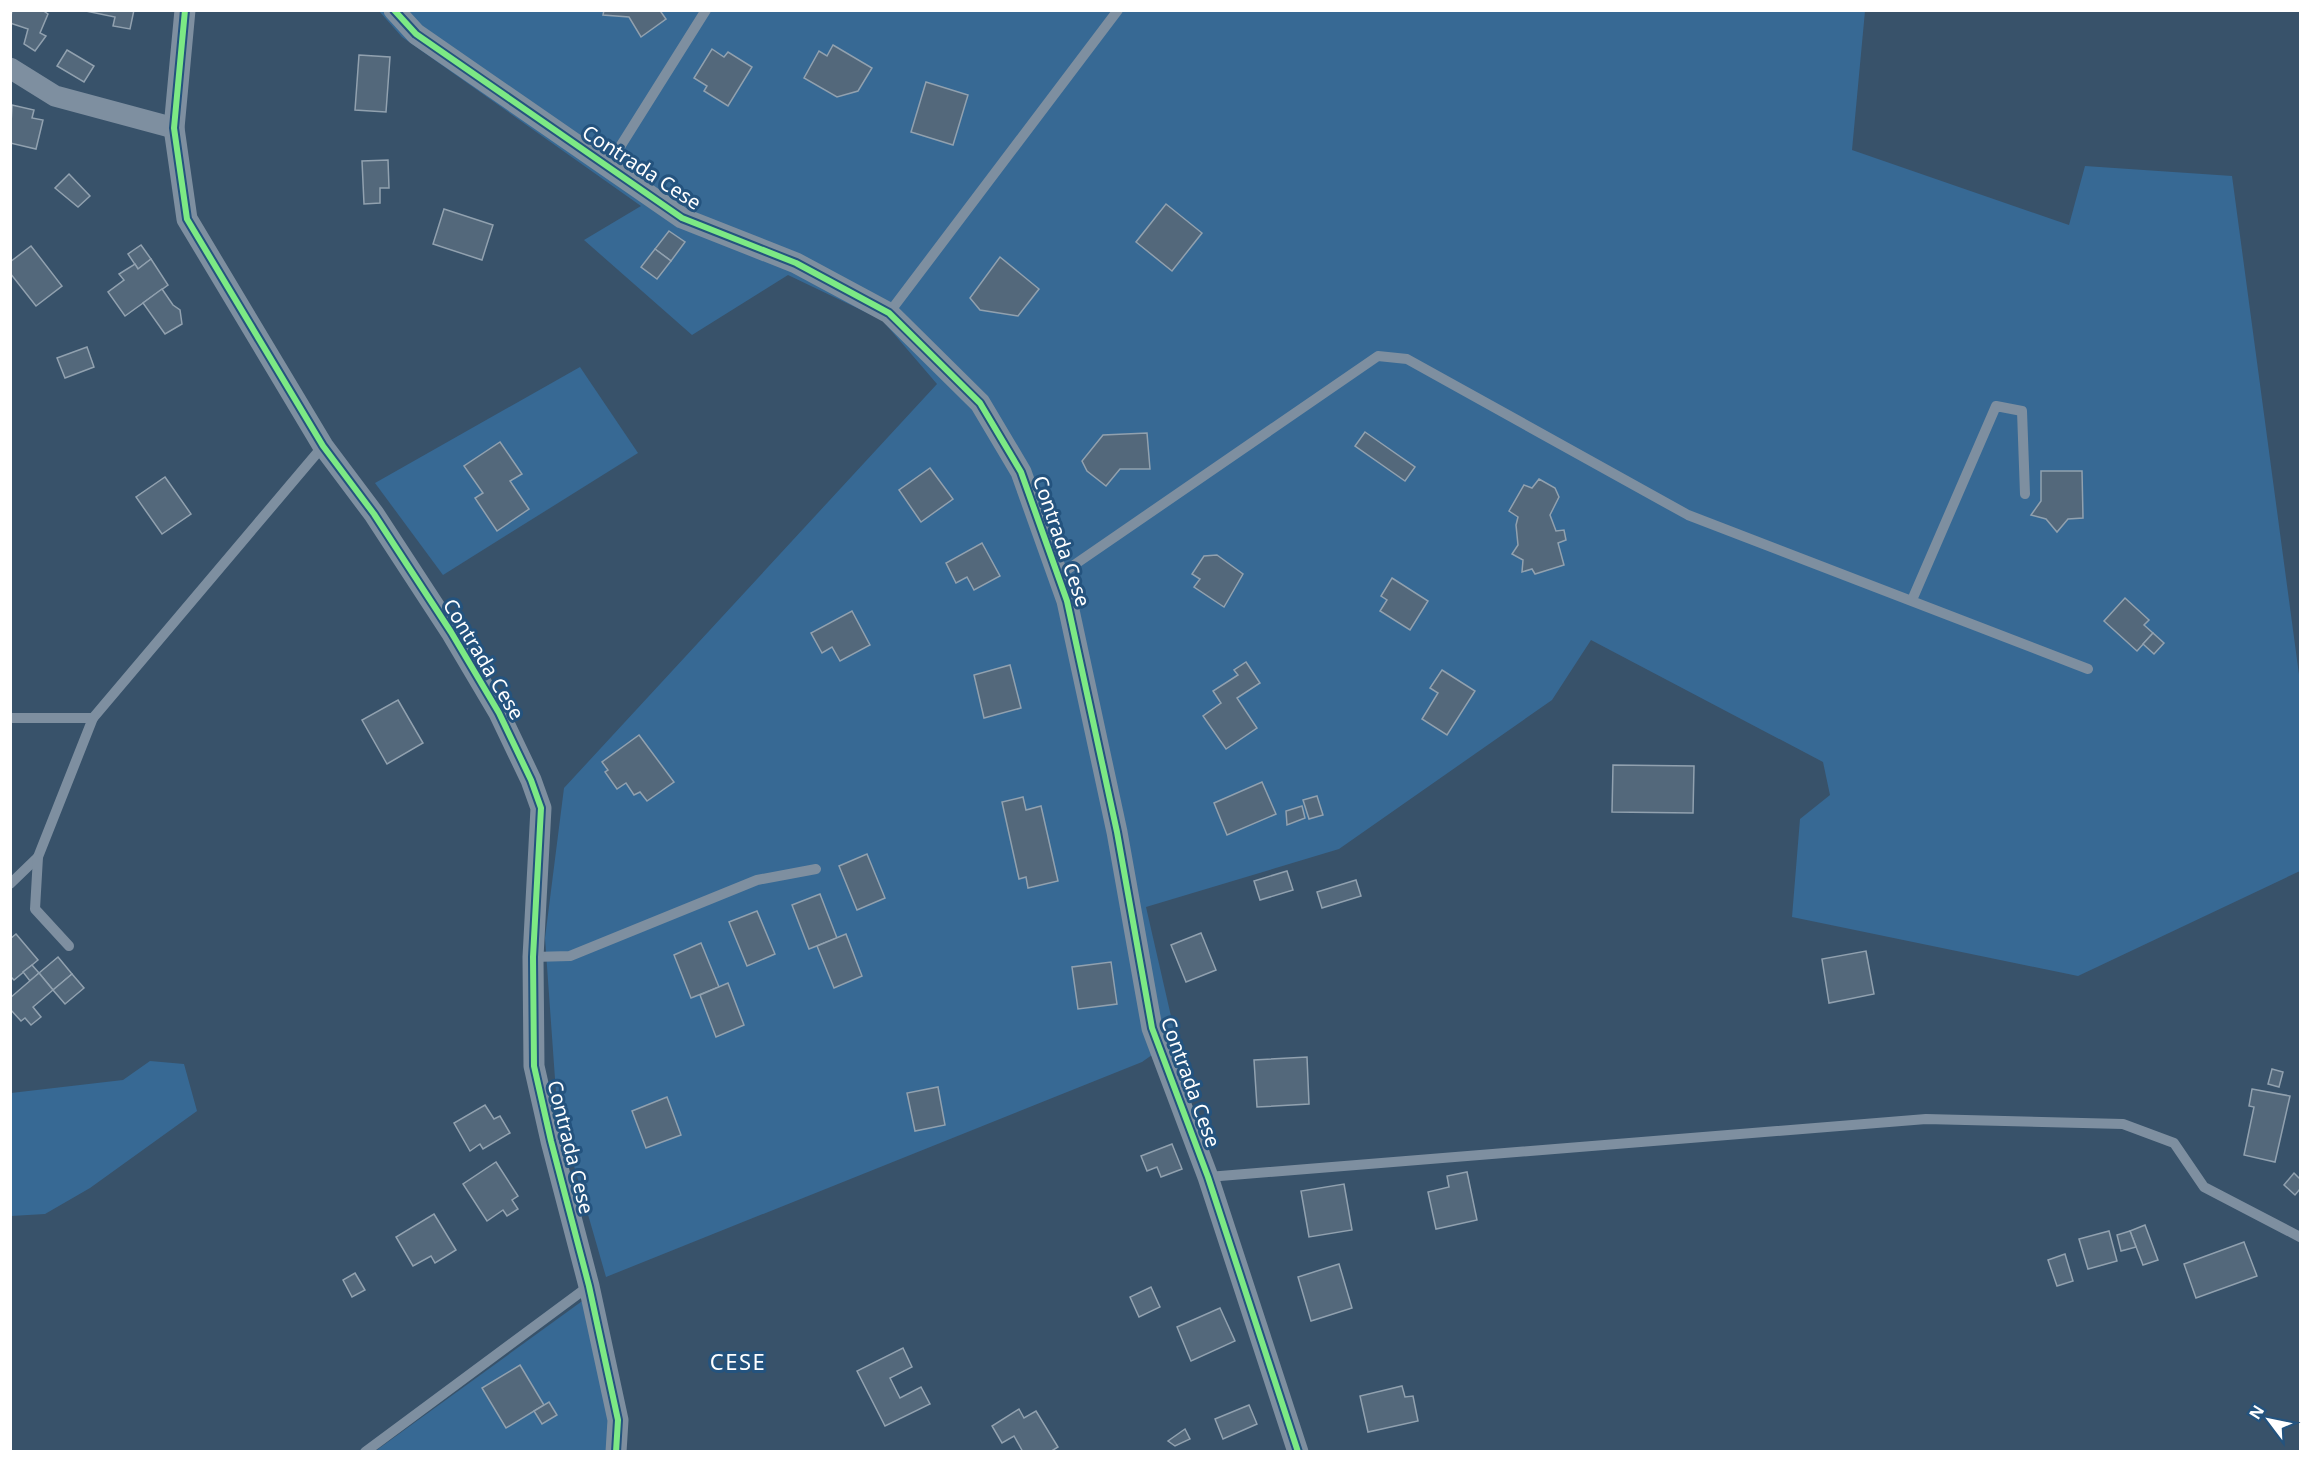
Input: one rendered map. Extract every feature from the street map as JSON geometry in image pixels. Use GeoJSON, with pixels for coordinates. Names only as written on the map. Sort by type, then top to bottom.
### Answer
{"type":"FeatureCollection","features":[{"type":"Feature","properties":{"kind":"street","name":"Contrada Cese"},"geometry":{"type":"LineString","coordinates":[[185,10],[174,128],[187,219],[323,446],[374,514],[451,632],[499,713],[531,780],[541,807],[533,957],[534,1066],[589,1286],[618,1420],[616,1452]]}},
{"type":"Feature","properties":{"kind":"street","name":"Contrada Cese"},"geometry":{"type":"LineString","coordinates":[[394,10],[416,34],[682,218],[796,263],[889,313],[980,403],[1021,472],[1067,601],[1096,728],[1152,1028],[1208,1177],[1298,1452]]}},
{"type":"Feature","properties":{"kind":"street"},"geometry":{"type":"LineString","coordinates":[[10,68],[55,96],[174,128]]}},
{"type":"Feature","properties":{"kind":"lane"},"geometry":{"type":"LineString","coordinates":[[608,166],[706,10]]}},
{"type":"Feature","properties":{"kind":"lane"},"geometry":{"type":"LineString","coordinates":[[889,313],[1118,10]]}},
{"type":"Feature","properties":{"kind":"lane"},"geometry":{"type":"LineString","coordinates":[[1058,576],[1378,356],[1407,359],[1689,515],[2088,669]]}},
{"type":"Feature","properties":{"kind":"lane"},"geometry":{"type":"LineString","coordinates":[[1912,600],[1996,406],[2022,411],[2025,494]]}},
{"type":"Feature","properties":{"kind":"lane"},"geometry":{"type":"LineString","coordinates":[[69,946],[35,909],[38,857],[93,718],[323,446]]}},
{"type":"Feature","properties":{"kind":"lane"},"geometry":{"type":"LineString","coordinates":[[10,718],[93,718]]}},
{"type":"Feature","properties":{"kind":"lane"},"geometry":{"type":"LineString","coordinates":[[10,884],[38,857]]}},
{"type":"Feature","properties":{"kind":"lane"},"geometry":{"type":"LineString","coordinates":[[533,957],[570,956],[757,880],[816,869]]}},
{"type":"Feature","properties":{"kind":"lane"},"geometry":{"type":"LineString","coordinates":[[1208,1177],[1926,1119],[2122,1124],[2174,1143],[2204,1187],[2301,1237]]}},
{"type":"Feature","properties":{"kind":"lane"},"geometry":{"type":"LineString","coordinates":[[365,1452],[589,1286]]}},
{"type":"Feature","properties":{"kind":"shaded area"},"geometry":{"type":"Polygon","coordinates":[[[379,11],[1865,11],[1852,150],[2069,225],[2085,166],[2232,176],[2300,682],[2300,871],[2078,976],[1792,917],[1800,819],[1830,795],[1823,762],[1591,640],[1552,700],[1339,849],[1146,907],[1176,1038],[1142,1062],[606,1277],[566,1138],[558,1121],[545,938],[564,788],[937,384],[882,320],[788,275],[692,335],[584,240],[641,206],[402,37],[379,11]]]}},
{"type":"Feature","properties":{"kind":"shaded area"},"geometry":{"type":"Polygon","coordinates":[[[580,367],[638,453],[443,575],[375,483],[580,367]]]}},
{"type":"Feature","properties":{"kind":"shaded area"},"geometry":{"type":"Polygon","coordinates":[[[150,1061],[184,1064],[197,1111],[90,1188],[45,1214],[11,1216],[11,1093],[123,1080],[150,1061]]]}},
{"type":"Feature","properties":{"kind":"shaded area"},"geometry":{"type":"Polygon","coordinates":[[[585,1299],[610,1426],[609,1451],[374,1452],[585,1299]]]}},
{"type":"Feature","properties":{"kind":"building"},"geometry":{"type":"Polygon","coordinates":[[[12,10],[42,10],[48,14],[40,33],[46,36],[35,51],[24,44],[28,29],[10,23],[12,10]]]}},
{"type":"Feature","properties":{"kind":"building"},"geometry":{"type":"Polygon","coordinates":[[[81,10],[134,10],[130,29],[113,26],[115,17],[81,10]]]}},
{"type":"Feature","properties":{"kind":"building"},"geometry":{"type":"Polygon","coordinates":[[[604,10],[663,10],[661,12],[666,19],[641,37],[629,17],[603,15],[604,10]]]}},
{"type":"Feature","properties":{"kind":"building"},"geometry":{"type":"Polygon","coordinates":[[[833,45],[872,68],[858,91],[837,97],[804,78],[819,51],[827,56],[833,45]]]}},
{"type":"Feature","properties":{"kind":"building"},"geometry":{"type":"Polygon","coordinates":[[[712,49],[724,57],[728,52],[752,67],[728,106],[704,91],[707,86],[694,78],[712,49]]]}},
{"type":"Feature","properties":{"kind":"building"},"geometry":{"type":"Polygon","coordinates":[[[67,50],[94,66],[84,82],[57,66],[67,50]]]}},
{"type":"Feature","properties":{"kind":"building"},"geometry":{"type":"Polygon","coordinates":[[[359,55],[390,57],[386,112],[355,110],[359,55]]]}},
{"type":"Feature","properties":{"kind":"building"},"geometry":{"type":"Polygon","coordinates":[[[926,82],[968,95],[953,145],[911,132],[926,82]]]}},
{"type":"Feature","properties":{"kind":"building"},"geometry":{"type":"Polygon","coordinates":[[[12,105],[34,110],[32,118],[43,120],[36,149],[10,143],[12,105]]]}},
{"type":"Feature","properties":{"kind":"building"},"geometry":{"type":"Polygon","coordinates":[[[388,160],[389,188],[380,188],[380,203],[364,204],[362,161],[388,160]]]}},
{"type":"Feature","properties":{"kind":"building"},"geometry":{"type":"Polygon","coordinates":[[[69,174],[90,196],[78,207],[55,188],[69,174]]]}},
{"type":"Feature","properties":{"kind":"building"},"geometry":{"type":"Polygon","coordinates":[[[1166,204],[1202,233],[1172,271],[1136,242],[1166,204]]]}},
{"type":"Feature","properties":{"kind":"building"},"geometry":{"type":"Polygon","coordinates":[[[444,209],[493,225],[482,260],[433,244],[444,209]]]}},
{"type":"Feature","properties":{"kind":"building"},"geometry":{"type":"Polygon","coordinates":[[[669,231],[685,242],[671,261],[655,249],[669,231]]]}},
{"type":"Feature","properties":{"kind":"building"},"geometry":{"type":"Polygon","coordinates":[[[141,245],[151,259],[138,269],[128,254],[141,245]]]}},
{"type":"Feature","properties":{"kind":"building"},"geometry":{"type":"Polygon","coordinates":[[[31,246],[62,286],[36,306],[10,273],[10,262],[31,246]]]}},
{"type":"Feature","properties":{"kind":"building"},"geometry":{"type":"Polygon","coordinates":[[[655,249],[671,261],[657,279],[641,267],[655,249]]]}},
{"type":"Feature","properties":{"kind":"building"},"geometry":{"type":"Polygon","coordinates":[[[1000,257],[1039,289],[1018,316],[980,310],[970,298],[1000,257]]]}},
{"type":"Feature","properties":{"kind":"building"},"geometry":{"type":"Polygon","coordinates":[[[151,259],[168,285],[125,316],[108,292],[124,280],[119,274],[135,264],[138,269],[151,259]]]}},
{"type":"Feature","properties":{"kind":"building"},"geometry":{"type":"Polygon","coordinates":[[[162,289],[173,305],[180,310],[182,324],[165,334],[143,303],[162,289]]]}},
{"type":"Feature","properties":{"kind":"building"},"geometry":{"type":"Polygon","coordinates":[[[87,347],[94,367],[65,378],[57,358],[87,347]]]}},
{"type":"Feature","properties":{"kind":"building"},"geometry":{"type":"Polygon","coordinates":[[[1365,432],[1415,467],[1405,481],[1355,446],[1365,432]]]}},
{"type":"Feature","properties":{"kind":"building"},"geometry":{"type":"Polygon","coordinates":[[[1147,433],[1150,469],[1120,469],[1106,486],[1087,471],[1082,461],[1103,435],[1147,433]]]}},
{"type":"Feature","properties":{"kind":"building"},"geometry":{"type":"Polygon","coordinates":[[[500,442],[522,474],[510,481],[529,509],[497,531],[475,498],[483,493],[464,466],[500,442]]]}},
{"type":"Feature","properties":{"kind":"building"},"geometry":{"type":"Polygon","coordinates":[[[930,468],[953,499],[921,522],[899,490],[930,468]]]}},
{"type":"Feature","properties":{"kind":"building"},"geometry":{"type":"Polygon","coordinates":[[[2041,471],[2082,471],[2083,518],[2068,519],[2057,532],[2046,519],[2031,515],[2041,501],[2041,471]]]}},
{"type":"Feature","properties":{"kind":"building"},"geometry":{"type":"Polygon","coordinates":[[[165,477],[191,514],[162,534],[136,497],[165,477]]]}},
{"type":"Feature","properties":{"kind":"building"},"geometry":{"type":"Polygon","coordinates":[[[1539,479],[1555,488],[1559,497],[1550,515],[1556,531],[1564,530],[1566,540],[1558,543],[1564,565],[1535,574],[1532,569],[1522,572],[1523,560],[1512,554],[1518,545],[1516,525],[1518,517],[1509,511],[1524,485],[1532,488],[1539,479]]]}},
{"type":"Feature","properties":{"kind":"building"},"geometry":{"type":"Polygon","coordinates":[[[982,543],[1000,576],[974,590],[967,577],[956,583],[946,563],[982,543]]]}},
{"type":"Feature","properties":{"kind":"building"},"geometry":{"type":"Polygon","coordinates":[[[1217,555],[1243,574],[1224,607],[1194,587],[1200,579],[1192,574],[1204,556],[1217,555]]]}},
{"type":"Feature","properties":{"kind":"building"},"geometry":{"type":"Polygon","coordinates":[[[1392,578],[1428,601],[1410,630],[1380,611],[1387,600],[1381,596],[1392,578]]]}},
{"type":"Feature","properties":{"kind":"building"},"geometry":{"type":"Polygon","coordinates":[[[2125,598],[2149,620],[2144,625],[2153,633],[2137,651],[2104,621],[2125,598]]]}},
{"type":"Feature","properties":{"kind":"building"},"geometry":{"type":"Polygon","coordinates":[[[852,611],[870,645],[840,661],[832,647],[822,653],[811,633],[852,611]]]}},
{"type":"Feature","properties":{"kind":"building"},"geometry":{"type":"Polygon","coordinates":[[[2153,633],[2164,643],[2154,654],[2143,644],[2153,633]]]}},
{"type":"Feature","properties":{"kind":"building"},"geometry":{"type":"Polygon","coordinates":[[[1246,662],[1260,683],[1237,698],[1257,728],[1226,749],[1203,716],[1221,703],[1213,691],[1238,675],[1234,670],[1246,662]]]}},
{"type":"Feature","properties":{"kind":"building"},"geometry":{"type":"Polygon","coordinates":[[[1010,665],[1021,708],[984,718],[974,675],[1010,665]]]}},
{"type":"Feature","properties":{"kind":"building"},"geometry":{"type":"Polygon","coordinates":[[[1442,670],[1475,691],[1447,735],[1422,719],[1438,693],[1430,688],[1442,670]]]}},
{"type":"Feature","properties":{"kind":"building"},"geometry":{"type":"Polygon","coordinates":[[[398,700],[423,743],[387,764],[362,720],[398,700]]]}},
{"type":"Feature","properties":{"kind":"building"},"geometry":{"type":"Polygon","coordinates":[[[639,735],[674,782],[647,801],[640,792],[634,795],[626,783],[617,789],[605,772],[608,770],[602,762],[639,735]]]}},
{"type":"Feature","properties":{"kind":"building"},"geometry":{"type":"Polygon","coordinates":[[[1613,765],[1694,766],[1693,813],[1612,812],[1613,765]]]}},
{"type":"Feature","properties":{"kind":"building"},"geometry":{"type":"Polygon","coordinates":[[[1262,782],[1276,814],[1227,835],[1214,803],[1262,782]]]}},
{"type":"Feature","properties":{"kind":"building"},"geometry":{"type":"Polygon","coordinates":[[[1317,796],[1323,815],[1309,819],[1303,800],[1317,796]]]}},
{"type":"Feature","properties":{"kind":"building"},"geometry":{"type":"Polygon","coordinates":[[[1023,797],[1026,810],[1041,806],[1058,881],[1028,888],[1026,877],[1019,879],[1002,802],[1023,797]]]}},
{"type":"Feature","properties":{"kind":"building"},"geometry":{"type":"Polygon","coordinates":[[[1302,806],[1305,818],[1287,825],[1286,811],[1302,806]]]}},
{"type":"Feature","properties":{"kind":"building"},"geometry":{"type":"Polygon","coordinates":[[[867,854],[885,898],[857,910],[839,866],[867,854]]]}},
{"type":"Feature","properties":{"kind":"building"},"geometry":{"type":"Polygon","coordinates":[[[1287,871],[1293,890],[1260,900],[1254,881],[1287,871]]]}},
{"type":"Feature","properties":{"kind":"building"},"geometry":{"type":"Polygon","coordinates":[[[1356,880],[1361,896],[1322,908],[1317,892],[1356,880]]]}},
{"type":"Feature","properties":{"kind":"building"},"geometry":{"type":"Polygon","coordinates":[[[820,894],[837,938],[809,949],[792,905],[820,894]]]}},
{"type":"Feature","properties":{"kind":"building"},"geometry":{"type":"Polygon","coordinates":[[[757,911],[775,954],[747,966],[729,922],[757,911]]]}},
{"type":"Feature","properties":{"kind":"building"},"geometry":{"type":"Polygon","coordinates":[[[1201,933],[1216,970],[1186,982],[1171,945],[1201,933]]]}},
{"type":"Feature","properties":{"kind":"building"},"geometry":{"type":"Polygon","coordinates":[[[16,934],[38,960],[14,980],[10,976],[10,939],[16,934]]]}},
{"type":"Feature","properties":{"kind":"building"},"geometry":{"type":"Polygon","coordinates":[[[846,934],[862,976],[834,988],[817,946],[846,934]]]}},
{"type":"Feature","properties":{"kind":"building"},"geometry":{"type":"Polygon","coordinates":[[[701,943],[719,987],[691,998],[674,955],[701,943]]]}},
{"type":"Feature","properties":{"kind":"building"},"geometry":{"type":"Polygon","coordinates":[[[1866,951],[1874,994],[1829,1003],[1822,959],[1866,951]]]}},
{"type":"Feature","properties":{"kind":"building"},"geometry":{"type":"Polygon","coordinates":[[[58,957],[72,974],[53,990],[39,973],[58,957]]]}},
{"type":"Feature","properties":{"kind":"building"},"geometry":{"type":"Polygon","coordinates":[[[1111,962],[1117,1004],[1078,1009],[1072,967],[1111,962]]]}},
{"type":"Feature","properties":{"kind":"building"},"geometry":{"type":"Polygon","coordinates":[[[32,965],[39,973],[30,981],[23,972],[32,965]]]}},
{"type":"Feature","properties":{"kind":"building"},"geometry":{"type":"Polygon","coordinates":[[[39,973],[53,990],[33,1007],[41,1017],[31,1025],[25,1018],[21,1021],[10,1009],[10,998],[39,973]]]}},
{"type":"Feature","properties":{"kind":"building"},"geometry":{"type":"Polygon","coordinates":[[[72,974],[84,988],[65,1004],[53,990],[72,974]]]}},
{"type":"Feature","properties":{"kind":"building"},"geometry":{"type":"Polygon","coordinates":[[[728,983],[744,1025],[716,1037],[700,995],[728,983]]]}},
{"type":"Feature","properties":{"kind":"building"},"geometry":{"type":"Polygon","coordinates":[[[1307,1057],[1309,1104],[1257,1107],[1254,1060],[1307,1057]]]}},
{"type":"Feature","properties":{"kind":"building"},"geometry":{"type":"Polygon","coordinates":[[[2272,1069],[2283,1072],[2279,1087],[2268,1084],[2272,1069]]]}},
{"type":"Feature","properties":{"kind":"building"},"geometry":{"type":"Polygon","coordinates":[[[938,1087],[945,1125],[915,1131],[907,1093],[938,1087]]]}},
{"type":"Feature","properties":{"kind":"building"},"geometry":{"type":"Polygon","coordinates":[[[2252,1089],[2290,1096],[2275,1162],[2244,1155],[2254,1107],[2249,1106],[2252,1089]]]}},
{"type":"Feature","properties":{"kind":"building"},"geometry":{"type":"Polygon","coordinates":[[[667,1097],[681,1135],[646,1148],[632,1111],[667,1097]]]}},
{"type":"Feature","properties":{"kind":"building"},"geometry":{"type":"Polygon","coordinates":[[[485,1105],[494,1119],[500,1116],[510,1133],[483,1149],[480,1144],[470,1151],[454,1123],[485,1105]]]}},
{"type":"Feature","properties":{"kind":"building"},"geometry":{"type":"Polygon","coordinates":[[[1172,1144],[1182,1169],[1161,1177],[1157,1167],[1147,1171],[1141,1156],[1172,1144]]]}},
{"type":"Feature","properties":{"kind":"building"},"geometry":{"type":"Polygon","coordinates":[[[496,1162],[518,1196],[512,1200],[518,1209],[507,1216],[503,1210],[487,1221],[463,1184],[496,1162]]]}},
{"type":"Feature","properties":{"kind":"building"},"geometry":{"type":"Polygon","coordinates":[[[1467,1172],[1477,1220],[1436,1229],[1428,1192],[1449,1187],[1447,1176],[1467,1172]]]}},
{"type":"Feature","properties":{"kind":"building"},"geometry":{"type":"Polygon","coordinates":[[[2294,1173],[2300,1179],[2300,1189],[2295,1195],[2284,1185],[2294,1173]]]}},
{"type":"Feature","properties":{"kind":"building"},"geometry":{"type":"Polygon","coordinates":[[[1344,1184],[1352,1230],[1309,1237],[1301,1191],[1344,1184]]]}},
{"type":"Feature","properties":{"kind":"building"},"geometry":{"type":"Polygon","coordinates":[[[434,1214],[456,1250],[435,1263],[431,1256],[413,1266],[396,1237],[434,1214]]]}},
{"type":"Feature","properties":{"kind":"building"},"geometry":{"type":"Polygon","coordinates":[[[2145,1225],[2158,1260],[2143,1265],[2130,1231],[2145,1225]]]}},
{"type":"Feature","properties":{"kind":"building"},"geometry":{"type":"Polygon","coordinates":[[[2109,1231],[2117,1261],[2088,1269],[2079,1239],[2109,1231]]]}},
{"type":"Feature","properties":{"kind":"building"},"geometry":{"type":"Polygon","coordinates":[[[2130,1231],[2136,1247],[2121,1251],[2117,1235],[2130,1231]]]}},
{"type":"Feature","properties":{"kind":"building"},"geometry":{"type":"Polygon","coordinates":[[[2244,1242],[2257,1276],[2196,1298],[2184,1264],[2244,1242]]]}},
{"type":"Feature","properties":{"kind":"building"},"geometry":{"type":"Polygon","coordinates":[[[2065,1254],[2073,1281],[2057,1286],[2048,1260],[2065,1254]]]}},
{"type":"Feature","properties":{"kind":"building"},"geometry":{"type":"Polygon","coordinates":[[[1339,1264],[1352,1308],[1311,1321],[1298,1277],[1339,1264]]]}},
{"type":"Feature","properties":{"kind":"building"},"geometry":{"type":"Polygon","coordinates":[[[355,1273],[365,1290],[352,1297],[343,1280],[355,1273]]]}},
{"type":"Feature","properties":{"kind":"building"},"geometry":{"type":"Polygon","coordinates":[[[1151,1287],[1160,1307],[1139,1317],[1130,1297],[1151,1287]]]}},
{"type":"Feature","properties":{"kind":"building"},"geometry":{"type":"Polygon","coordinates":[[[1220,1308],[1235,1341],[1191,1361],[1177,1327],[1220,1308]]]}},
{"type":"Feature","properties":{"kind":"building"},"geometry":{"type":"Polygon","coordinates":[[[903,1348],[912,1367],[890,1378],[900,1398],[921,1387],[930,1404],[885,1426],[857,1371],[903,1348]]]}},
{"type":"Feature","properties":{"kind":"building"},"geometry":{"type":"Polygon","coordinates":[[[520,1365],[544,1405],[506,1428],[482,1388],[520,1365]]]}},
{"type":"Feature","properties":{"kind":"building"},"geometry":{"type":"Polygon","coordinates":[[[1402,1386],[1405,1397],[1413,1396],[1418,1421],[1368,1432],[1360,1396],[1402,1386]]]}},
{"type":"Feature","properties":{"kind":"building"},"geometry":{"type":"Polygon","coordinates":[[[549,1402],[557,1415],[542,1424],[534,1411],[549,1402]]]}},
{"type":"Feature","properties":{"kind":"building"},"geometry":{"type":"Polygon","coordinates":[[[1249,1405],[1257,1424],[1223,1439],[1215,1419],[1249,1405]]]}},
{"type":"Feature","properties":{"kind":"building"},"geometry":{"type":"Polygon","coordinates":[[[1019,1409],[1024,1418],[1036,1411],[1058,1447],[1050,1452],[1023,1452],[1014,1436],[1002,1443],[992,1426],[1019,1409]]]}},
{"type":"Feature","properties":{"kind":"building"},"geometry":{"type":"Polygon","coordinates":[[[1185,1429],[1190,1439],[1175,1446],[1168,1441],[1185,1429]]]}},
{"type":"Feature","properties":{"kind":"cycle path"},"geometry":{"type":"LineString","coordinates":[[185,10],[174,128],[187,219],[323,446],[374,514],[451,632],[499,713],[531,780],[541,808],[533,957],[534,1066],[589,1286],[618,1420],[616,1452]]}},
{"type":"Feature","properties":{"kind":"cycle path"},"geometry":{"type":"LineString","coordinates":[[394,10],[416,34],[682,218],[796,263],[889,313],[980,403],[1021,472],[1067,601],[1117,832],[1152,1028],[1208,1177],[1298,1452]]}},
{"type":"Feature","properties":{"kind":"district","name":"CESE"},"geometry":{"type":"Point","coordinates":[738,1361]}}]}
